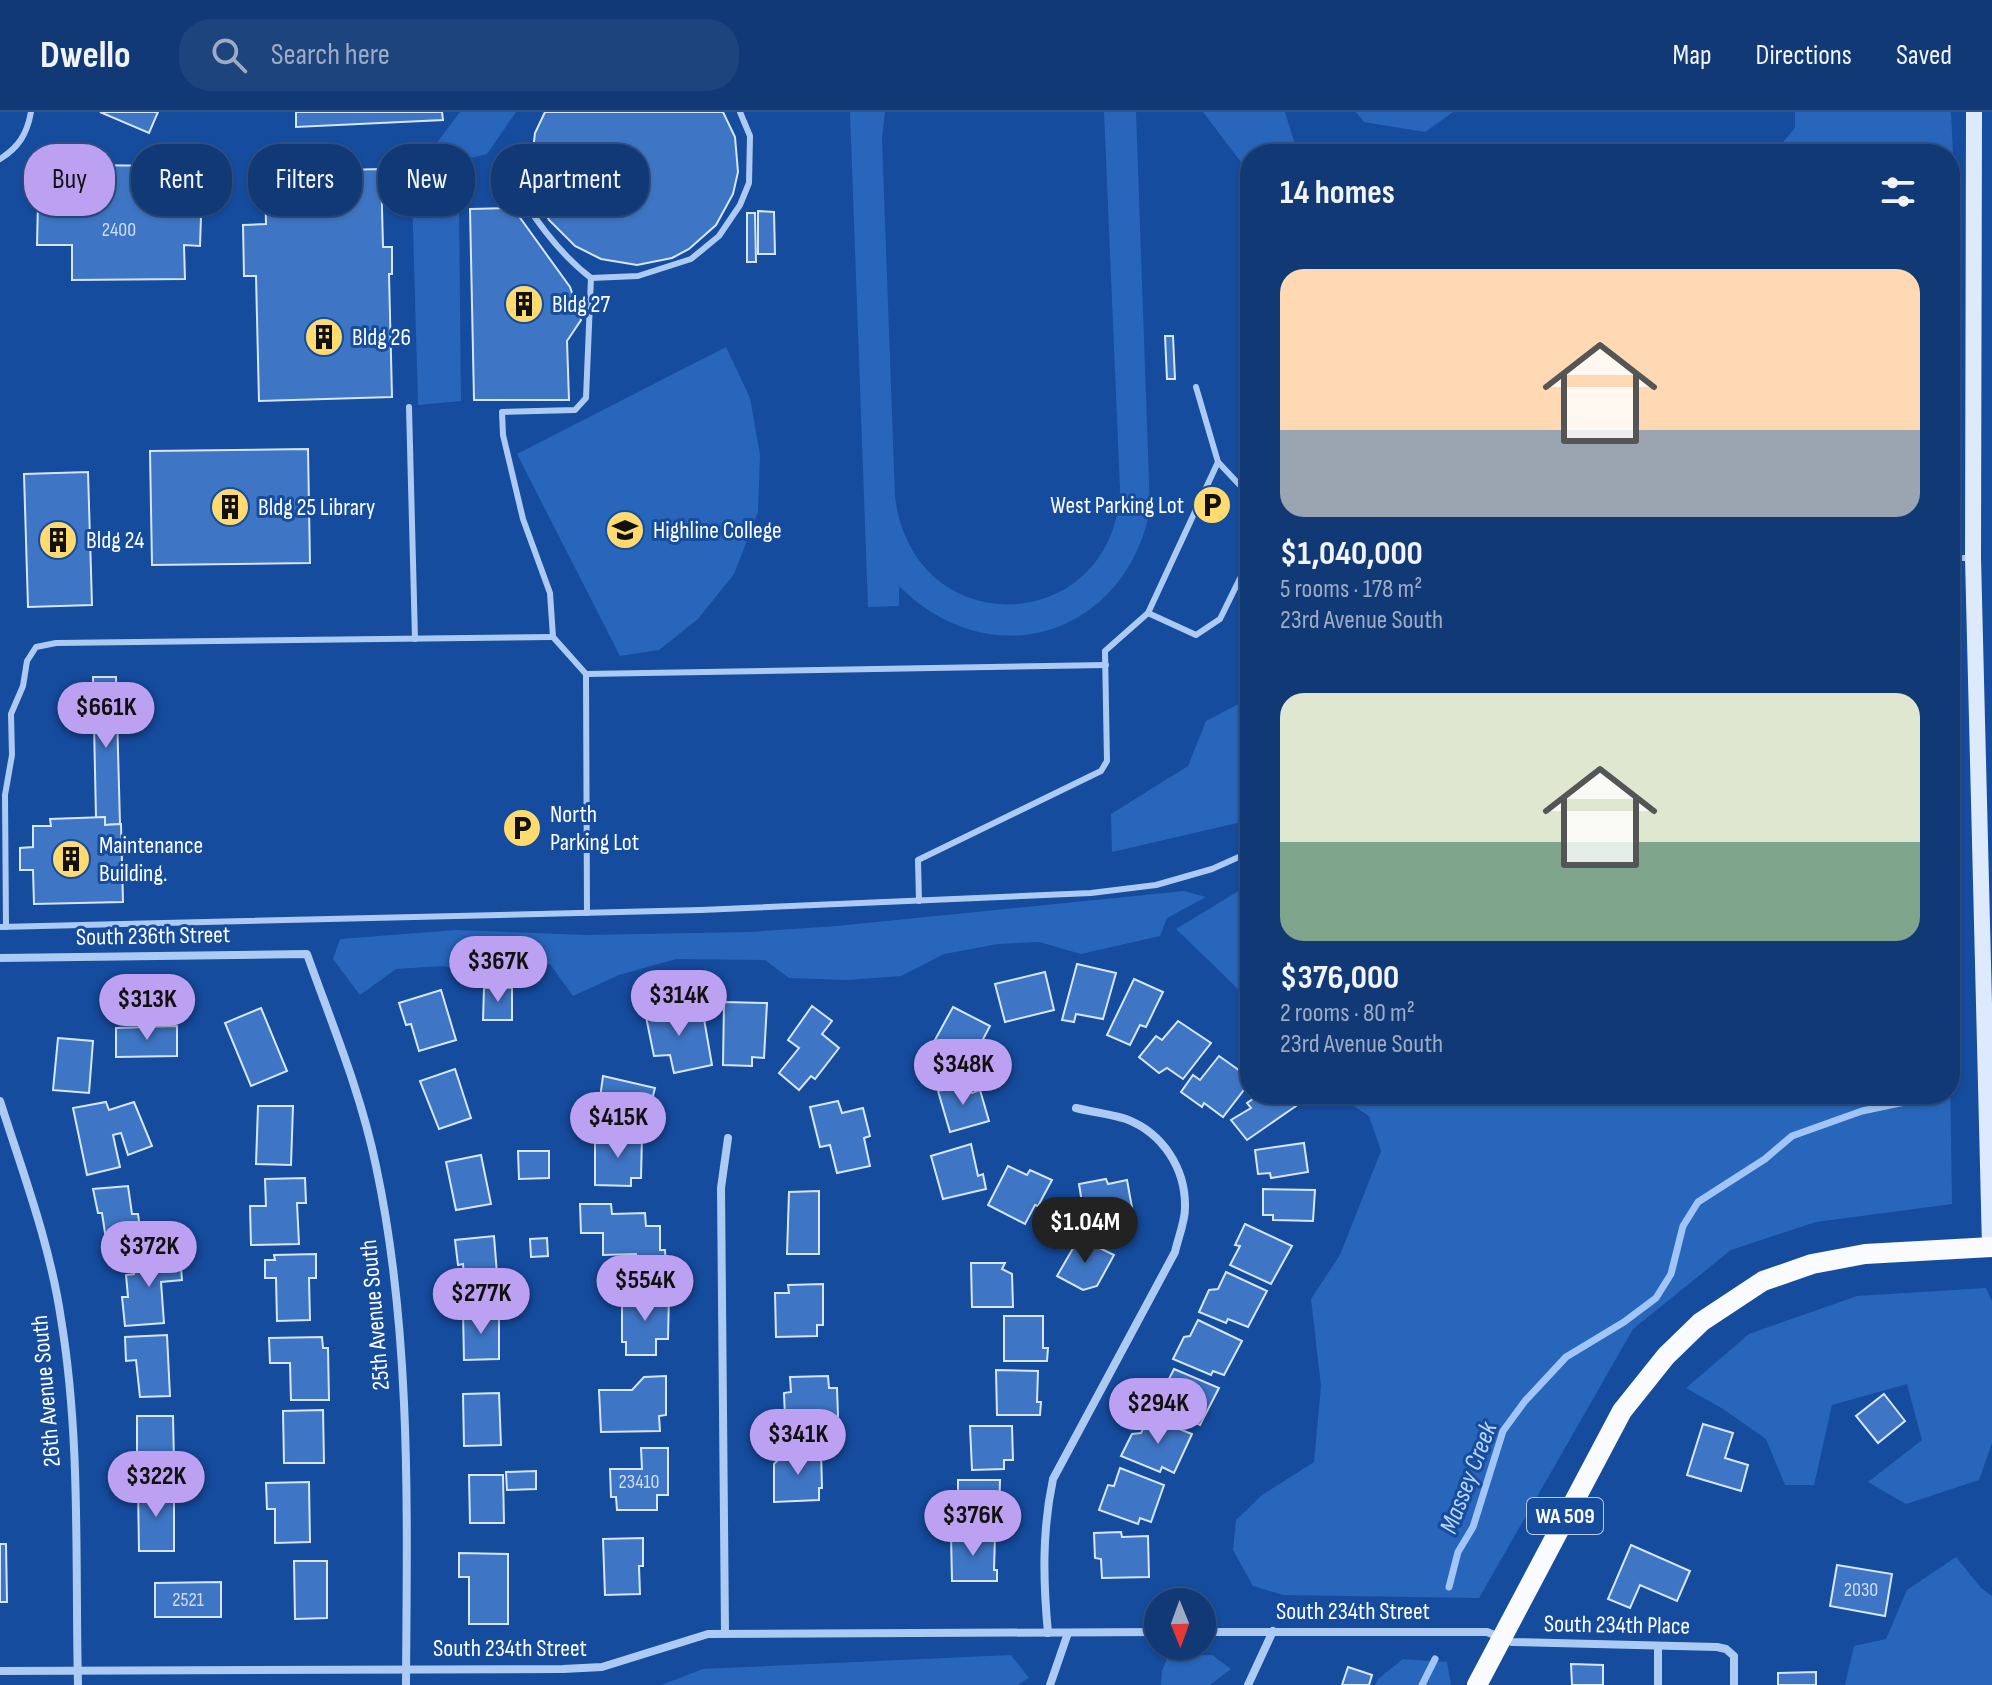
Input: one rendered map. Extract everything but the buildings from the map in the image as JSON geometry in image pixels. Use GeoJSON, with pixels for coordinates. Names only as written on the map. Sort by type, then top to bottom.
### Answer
{"type":"FeatureCollection","features":[{"type":"Feature","properties":{"kind":"main road","name":"WA 509"},"geometry":{"type":"LineString","coordinates":[[1477,1685],[1622,1411],[1653,1371],[1701,1322],[1763,1281],[1812,1264],[1865,1254],[1991,1247]]}},
{"type":"Feature","properties":{"kind":"street"},"geometry":{"type":"LineString","coordinates":[[1974,112],[1973,558],[1991,1247]]}},
{"type":"Feature","properties":{"kind":"street","name":"South 236th Street"},"geometry":{"type":"LineString","coordinates":[[0,958],[307,954]]}},
{"type":"Feature","properties":{"kind":"street","name":"25th Avenue South"},"geometry":{"type":"LineString","coordinates":[[307,954],[357,1091],[376,1165],[389,1237],[402,1384],[405,1460],[406,1685]]}},
{"type":"Feature","properties":{"kind":"street","name":"26th Avenue South"},"geometry":{"type":"LineString","coordinates":[[0,1101],[52,1269],[68,1364],[78,1685]]}},
{"type":"Feature","properties":{"kind":"street"},"geometry":{"type":"LineString","coordinates":[[1048,1633],[1042,1560],[1053,1479],[1175,1252],[1185,1210],[1182,1179],[1172,1156],[1157,1137],[1126,1119],[1076,1108]]}},
{"type":"Feature","properties":{"kind":"street"},"geometry":{"type":"LineString","coordinates":[[725,1633],[721,1188],[728,1138]]}},
{"type":"Feature","properties":{"kind":"street"},"geometry":{"type":"LineString","coordinates":[[1248,1685],[1273,1631]]}},
{"type":"Feature","properties":{"kind":"street","name":"South 234th Street"},"geometry":{"type":"LineString","coordinates":[[0,1671],[602,1667],[708,1634],[1144,1632]]}},
{"type":"Feature","properties":{"kind":"street","name":"South 234th Street"},"geometry":{"type":"LineString","coordinates":[[1216,1632],[1487,1632],[1502,1638]]}},
{"type":"Feature","properties":{"kind":"street"},"geometry":{"type":"LineString","coordinates":[[1050,1685],[1068,1633]]}},
{"type":"Feature","properties":{"kind":"street","name":"South 234th Place"},"geometry":{"type":"LineString","coordinates":[[1502,1638],[1512,1642],[1717,1647],[1731,1652],[1734,1685]]}},
{"type":"Feature","properties":{"kind":"street"},"geometry":{"type":"LineString","coordinates":[[1658,1647],[1658,1685]]}},
{"type":"Feature","properties":{"kind":"lane"},"geometry":{"type":"LineString","coordinates":[[0,159],[20,143],[28,129],[31,112]]}},
{"type":"Feature","properties":{"kind":"lane"},"geometry":{"type":"LineString","coordinates":[[533,216],[571,263],[591,278],[638,276],[691,259],[719,236],[740,205],[749,183],[750,136],[740,112]]}},
{"type":"Feature","properties":{"kind":"lane"},"geometry":{"type":"LineString","coordinates":[[587,913],[586,674],[553,637],[550,593],[523,519],[503,435],[502,412],[575,410],[586,398],[591,278]]}},
{"type":"Feature","properties":{"kind":"lane"},"geometry":{"type":"LineString","coordinates":[[1196,387],[1218,462],[1240,485]]}},
{"type":"Feature","properties":{"kind":"lane"},"geometry":{"type":"LineString","coordinates":[[409,407],[415,639]]}},
{"type":"Feature","properties":{"kind":"lane"},"geometry":{"type":"LineString","coordinates":[[919,901],[918,860],[1101,771],[1107,761],[1105,651],[1148,613],[1218,462]]}},
{"type":"Feature","properties":{"kind":"lane"},"geometry":{"type":"LineString","coordinates":[[1960,558],[1973,558]]}},
{"type":"Feature","properties":{"kind":"lane"},"geometry":{"type":"LineString","coordinates":[[1148,613],[1196,635],[1220,619],[1240,578]]}},
{"type":"Feature","properties":{"kind":"lane"},"geometry":{"type":"LineString","coordinates":[[553,637],[56,643],[36,647],[27,661],[23,686],[11,714],[12,755],[5,795],[3,927],[587,913],[1091,893],[1156,885],[1212,869],[1240,856]]}},
{"type":"Feature","properties":{"kind":"lane"},"geometry":{"type":"LineString","coordinates":[[586,674],[1106,665]]}},
{"type":"Feature","properties":{"kind":"shaded area"},"geometry":{"type":"Polygon","coordinates":[[[460,112],[516,112],[487,154],[475,157],[475,144],[436,144],[460,112]]]}},
{"type":"Feature","properties":{"kind":"shaded area"},"geometry":{"type":"Polygon","coordinates":[[[850,112],[885,112],[882,139],[895,497],[910,546],[938,580],[973,599],[1013,604],[1052,595],[1086,573],[1110,537],[1120,488],[1104,112],[1136,112],[1150,510],[1136,553],[1113,588],[1084,614],[1050,630],[1012,636],[974,631],[935,614],[899,586],[899,606],[868,607],[850,112]]]}},
{"type":"Feature","properties":{"kind":"shaded area"},"geometry":{"type":"Polygon","coordinates":[[[1203,112],[1285,112],[1295,144],[1240,144],[1240,161],[1203,112]]]}},
{"type":"Feature","properties":{"kind":"shaded area"},"geometry":{"type":"Polygon","coordinates":[[[1356,112],[1453,112],[1425,132],[1364,122],[1356,112]]]}},
{"type":"Feature","properties":{"kind":"shaded area"},"geometry":{"type":"Polygon","coordinates":[[[1795,112],[1951,112],[1953,144],[1781,144],[1795,128],[1795,112]]]}},
{"type":"Feature","properties":{"kind":"shaded area"},"geometry":{"type":"Polygon","coordinates":[[[413,216],[459,216],[461,401],[418,405],[413,216]]]}},
{"type":"Feature","properties":{"kind":"shaded area"},"geometry":{"type":"Polygon","coordinates":[[[726,347],[750,398],[760,455],[758,512],[734,574],[698,619],[659,650],[620,656],[517,454],[726,347]]]}},
{"type":"Feature","properties":{"kind":"shaded area"},"geometry":{"type":"Polygon","coordinates":[[[1240,703],[1240,822],[1112,852],[1111,814],[1188,766],[1206,721],[1240,703]]]}},
{"type":"Feature","properties":{"kind":"shaded area"},"geometry":{"type":"Polygon","coordinates":[[[1240,890],[1240,992],[1233,984],[1176,929],[1240,890]]]}},
{"type":"Feature","properties":{"kind":"shaded area"},"geometry":{"type":"Polygon","coordinates":[[[1184,891],[1206,897],[1167,918],[1160,936],[1081,954],[1039,942],[998,944],[944,954],[901,976],[847,980],[789,978],[765,960],[676,959],[619,975],[573,996],[550,964],[518,971],[474,974],[444,966],[396,969],[360,995],[333,959],[340,939],[456,930],[586,935],[749,932],[1184,891]]]}},
{"type":"Feature","properties":{"kind":"shaded area"},"geometry":{"type":"Polygon","coordinates":[[[1350,1104],[1951,1104],[1952,1204],[1816,1222],[1731,1250],[1633,1329],[1479,1598],[1283,1595],[1253,1586],[1233,1550],[1236,1520],[1262,1495],[1314,1462],[1321,1386],[1311,1299],[1340,1255],[1381,1151],[1369,1116],[1350,1104]]]}},
{"type":"Feature","properties":{"kind":"shaded area"},"geometry":{"type":"Polygon","coordinates":[[[1986,1288],[1992,1301],[1992,1443],[1979,1480],[1906,1504],[1868,1482],[1922,1440],[1907,1384],[1832,1405],[1814,1485],[1785,1485],[1766,1439],[1686,1388],[1749,1334],[1857,1296],[1986,1288]]]}},
{"type":"Feature","properties":{"kind":"shaded area"},"geometry":{"type":"Polygon","coordinates":[[[1956,1557],[1981,1588],[1992,1596],[1992,1685],[1845,1685],[1854,1646],[1886,1639],[1907,1590],[1956,1557]]]}},
{"type":"Feature","properties":{"kind":"shaded area"},"geometry":{"type":"Polygon","coordinates":[[[1011,1655],[1029,1678],[1018,1685],[661,1685],[703,1669],[1011,1655]]]}},
{"type":"Feature","properties":{"kind":"shaded area"},"geometry":{"type":"Polygon","coordinates":[[[1216,1658],[1231,1669],[1210,1685],[1161,1685],[1166,1660],[1216,1658]]]}},
{"type":"Feature","properties":{"kind":"shaded area"},"geometry":{"type":"Polygon","coordinates":[[[1403,1659],[1447,1662],[1451,1685],[1375,1685],[1403,1659]]]}},
{"type":"Feature","properties":{"kind":"waterway","name":"Massey Creek"},"geometry":{"type":"LineString","coordinates":[[1449,1587],[1458,1552],[1473,1527],[1503,1431],[1525,1401],[1566,1357],[1624,1322],[1656,1298],[1671,1274],[1683,1226],[1698,1202],[1765,1159],[1792,1136],[1862,1111],[1895,1104]]}},
{"type":"Feature","properties":{"kind":"waterway","name":"Massey Creek"},"geometry":{"type":"LineString","coordinates":[[1422,1685],[1435,1659]]}},
{"type":"Feature","properties":{"kind":"place","name":"Bldg 27"},"geometry":{"type":"Point","coordinates":[524,304]}},
{"type":"Feature","properties":{"kind":"place","name":"Bldg 26"},"geometry":{"type":"Point","coordinates":[324,337]}},
{"type":"Feature","properties":{"kind":"place","name":"West Parking Lot"},"geometry":{"type":"Point","coordinates":[1212,505]}},
{"type":"Feature","properties":{"kind":"place","name":"Bldg 25 Library"},"geometry":{"type":"Point","coordinates":[230,507]}},
{"type":"Feature","properties":{"kind":"place","name":"Highline College"},"geometry":{"type":"Point","coordinates":[625,530]}},
{"type":"Feature","properties":{"kind":"place","name":"Bldg 24"},"geometry":{"type":"Point","coordinates":[58,540]}},
{"type":"Feature","properties":{"kind":"place","name":"North Parking Lot"},"geometry":{"type":"Point","coordinates":[522,828]}},
{"type":"Feature","properties":{"kind":"place","name":"Maintenance Building."},"geometry":{"type":"Point","coordinates":[71,859]}}]}
